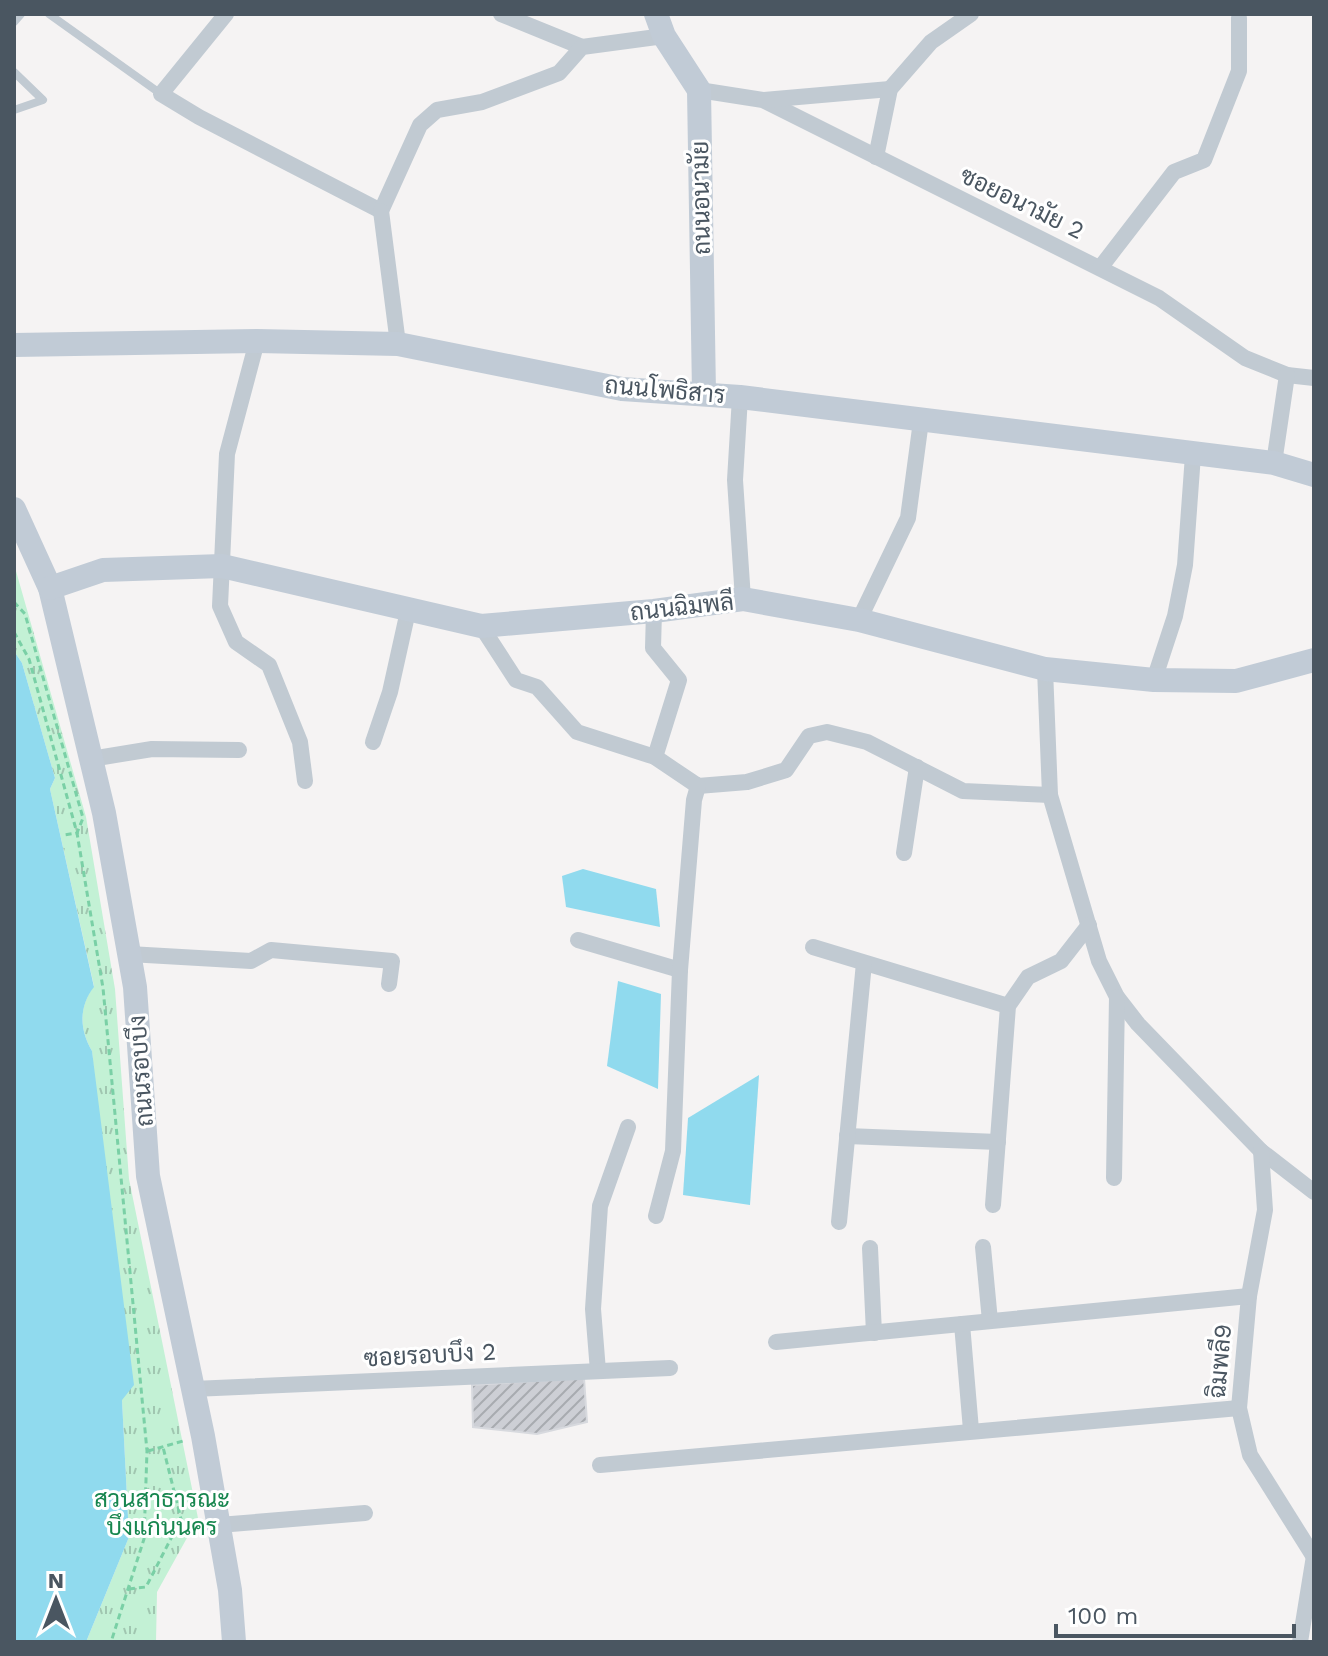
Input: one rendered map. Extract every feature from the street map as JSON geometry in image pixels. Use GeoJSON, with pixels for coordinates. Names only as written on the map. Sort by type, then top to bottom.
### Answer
{"type":"FeatureCollection","features":[{"type":"Feature","properties":{"kind":"street"},"geometry":{"type":"LineString","coordinates":[[226,14],[161,94],[199,117],[381,211]]}},
{"type":"Feature","properties":{"kind":"street"},"geometry":{"type":"LineString","coordinates":[[501,14],[582,47]]}},
{"type":"Feature","properties":{"kind":"street"},"geometry":{"type":"LineString","coordinates":[[876,157],[890,89],[931,42],[971,14]]}},
{"type":"Feature","properties":{"kind":"street"},"geometry":{"type":"LineString","coordinates":[[1100,268],[1174,172],[1204,160],[1239,71],[1239,18]]}},
{"type":"Feature","properties":{"kind":"street"},"geometry":{"type":"LineString","coordinates":[[398,344],[381,211],[420,125],[437,110],[482,102],[559,73],[582,47],[660,25],[699,90]]}},
{"type":"Feature","properties":{"kind":"street"},"geometry":{"type":"LineString","coordinates":[[763,100],[890,89]]}},
{"type":"Feature","properties":{"kind":"street","name":"ซอยอนามัย 2"},"geometry":{"type":"LineString","coordinates":[[699,90],[763,100],[1159,298],[1245,358],[1287,375],[1314,378]]}},
{"type":"Feature","properties":{"kind":"street","name":"ถนนอนามัย"},"geometry":{"type":"LineString","coordinates":[[699,90],[704,393]]}},
{"type":"Feature","properties":{"kind":"street"},"geometry":{"type":"LineString","coordinates":[[257,341],[227,454],[220,606],[236,642],[269,665],[300,742],[305,781]]}},
{"type":"Feature","properties":{"kind":"street","name":"ถนนโพธิสาร"},"geometry":{"type":"LineString","coordinates":[[14,345],[257,341],[398,344],[622,389],[740,397],[1274,463],[1314,475]]}},
{"type":"Feature","properties":{"kind":"street"},"geometry":{"type":"LineString","coordinates":[[1274,463],[1287,375]]}},
{"type":"Feature","properties":{"kind":"street"},"geometry":{"type":"LineString","coordinates":[[740,397],[735,480],[743,599]]}},
{"type":"Feature","properties":{"kind":"street"},"geometry":{"type":"LineString","coordinates":[[859,620],[908,518],[921,421]]}},
{"type":"Feature","properties":{"kind":"street"},"geometry":{"type":"LineString","coordinates":[[1154,680],[1175,616],[1185,565],[1193,455]]}},
{"type":"Feature","properties":{"kind":"street","name":"ถนนรอบบึง"},"geometry":{"type":"LineString","coordinates":[[14,509],[50,588],[104,813],[135,987],[148,1176],[203,1436],[230,1590],[234,1642]]}},
{"type":"Feature","properties":{"kind":"street","name":"ถนนฉิมพลี"},"geometry":{"type":"LineString","coordinates":[[50,588],[103,570],[222,566],[481,626],[654,611],[743,599],[859,620],[1045,669],[1154,680],[1236,681],[1314,660]]}},
{"type":"Feature","properties":{"kind":"street"},"geometry":{"type":"LineString","coordinates":[[373,742],[390,692],[408,611]]}},
{"type":"Feature","properties":{"kind":"street"},"geometry":{"type":"LineString","coordinates":[[654,611],[653,648],[679,680],[655,757]]}},
{"type":"Feature","properties":{"kind":"street"},"geometry":{"type":"LineString","coordinates":[[481,626],[516,680],[537,687],[577,732],[655,757],[698,786],[747,782],[786,770],[809,736],[827,732],[867,742],[963,791],[1050,795]]}},
{"type":"Feature","properties":{"kind":"street"},"geometry":{"type":"LineString","coordinates":[[1045,669],[1050,795],[1099,961],[1117,997],[1138,1024],[1261,1151],[1313,1191]]}},
{"type":"Feature","properties":{"kind":"street"},"geometry":{"type":"LineString","coordinates":[[91,759],[152,749],[239,750]]}},
{"type":"Feature","properties":{"kind":"street"},"geometry":{"type":"LineString","coordinates":[[904,853],[917,767]]}},
{"type":"Feature","properties":{"kind":"street"},"geometry":{"type":"LineString","coordinates":[[656,1216],[673,1151],[680,970],[698,786]]}},
{"type":"Feature","properties":{"kind":"street"},"geometry":{"type":"LineString","coordinates":[[993,1205],[1008,1006],[1028,977],[1061,961],[1089,925]]}},
{"type":"Feature","properties":{"kind":"street"},"geometry":{"type":"LineString","coordinates":[[578,940],[680,970]]}},
{"type":"Feature","properties":{"kind":"street"},"geometry":{"type":"LineString","coordinates":[[813,947],[1008,1006]]}},
{"type":"Feature","properties":{"kind":"street"},"geometry":{"type":"LineString","coordinates":[[129,954],[251,961],[271,950],[392,961],[389,984]]}},
{"type":"Feature","properties":{"kind":"street"},"geometry":{"type":"LineString","coordinates":[[839,1222],[864,963]]}},
{"type":"Feature","properties":{"kind":"street"},"geometry":{"type":"LineString","coordinates":[[1114,1178],[1117,997]]}},
{"type":"Feature","properties":{"kind":"street"},"geometry":{"type":"LineString","coordinates":[[598,1371],[593,1309],[600,1206],[628,1127]]}},
{"type":"Feature","properties":{"kind":"street"},"geometry":{"type":"LineString","coordinates":[[847,1136],[998,1142]]}},
{"type":"Feature","properties":{"kind":"street","name":"ฉิมพลี9"},"geometry":{"type":"LineString","coordinates":[[1261,1151],[1265,1210],[1249,1296],[1239,1408],[1250,1455],[1314,1556]]}},
{"type":"Feature","properties":{"kind":"street"},"geometry":{"type":"LineString","coordinates":[[983,1247],[990,1321]]}},
{"type":"Feature","properties":{"kind":"street"},"geometry":{"type":"LineString","coordinates":[[870,1248],[874,1333]]}},
{"type":"Feature","properties":{"kind":"street"},"geometry":{"type":"LineString","coordinates":[[776,1342],[1249,1296]]}},
{"type":"Feature","properties":{"kind":"street"},"geometry":{"type":"LineString","coordinates":[[962,1324],[971,1430]]}},
{"type":"Feature","properties":{"kind":"street","name":"ซอยรอบบึง 2"},"geometry":{"type":"LineString","coordinates":[[193,1389],[670,1368]]}},
{"type":"Feature","properties":{"kind":"street"},"geometry":{"type":"LineString","coordinates":[[600,1465],[1239,1408]]}},
{"type":"Feature","properties":{"kind":"street"},"geometry":{"type":"LineString","coordinates":[[219,1525],[365,1513]]}},
{"type":"Feature","properties":{"kind":"street"},"geometry":{"type":"LineString","coordinates":[[1300,1642],[1314,1556]]}},
{"type":"Feature","properties":{"kind":"lane"},"geometry":{"type":"LineString","coordinates":[[14,22],[21,14]]}},
{"type":"Feature","properties":{"kind":"lane"},"geometry":{"type":"LineString","coordinates":[[49,14],[161,94]]}},
{"type":"Feature","properties":{"kind":"lane"},"geometry":{"type":"LineString","coordinates":[[14,72],[43,100],[14,110]]}},
{"type":"Feature","properties":{"kind":"path"},"geometry":{"type":"LineString","coordinates":[[14,602],[25,614],[83,818],[77,833]]}},
{"type":"Feature","properties":{"kind":"path"},"geometry":{"type":"LineString","coordinates":[[14,632],[29,659],[77,833],[103,988],[137,1384],[147,1451],[144,1539],[111,1642]]}},
{"type":"Feature","properties":{"kind":"path"},"geometry":{"type":"LineString","coordinates":[[64,835],[77,833]]}},
{"type":"Feature","properties":{"kind":"path"},"geometry":{"type":"LineString","coordinates":[[147,1451],[203,1436]]}},
{"type":"Feature","properties":{"kind":"path"},"geometry":{"type":"LineString","coordinates":[[128,1590],[146,1587],[181,1519],[163,1447]]}},
{"type":"Feature","properties":{"kind":"green space","name":"สวนสาธารณะ บึงแก่นนคร"},"geometry":{"type":"Polygon","coordinates":[[[14,564],[86,817],[115,989],[129,1179],[198,1518],[157,1592],[156,1642],[86,1642],[129,1537],[122,1400],[92,1051],[82,1018],[94,986],[50,789],[55,778],[22,663],[14,651],[14,564]]]}},
{"type":"Feature","properties":{"kind":"water"},"geometry":{"type":"Polygon","coordinates":[[[14,651],[22,663],[55,778],[50,789],[94,987],[82,1018],[92,1051],[134,1385],[122,1400],[129,1537],[86,1642],[14,1642],[14,651]]]}},
{"type":"Feature","properties":{"kind":"water"},"geometry":{"type":"Polygon","coordinates":[[[583,869],[656,889],[660,927],[566,907],[562,876],[583,869]]]}},
{"type":"Feature","properties":{"kind":"water"},"geometry":{"type":"Polygon","coordinates":[[[618,981],[661,994],[658,1089],[607,1066],[618,981]]]}},
{"type":"Feature","properties":{"kind":"water"},"geometry":{"type":"Polygon","coordinates":[[[759,1075],[750,1205],[683,1195],[688,1118],[759,1075]]]}},
{"type":"Feature","properties":{"kind":"building"},"geometry":{"type":"Polygon","coordinates":[[[584,1378],[587,1422],[537,1434],[473,1427],[472,1385],[584,1378]]]}}]}
